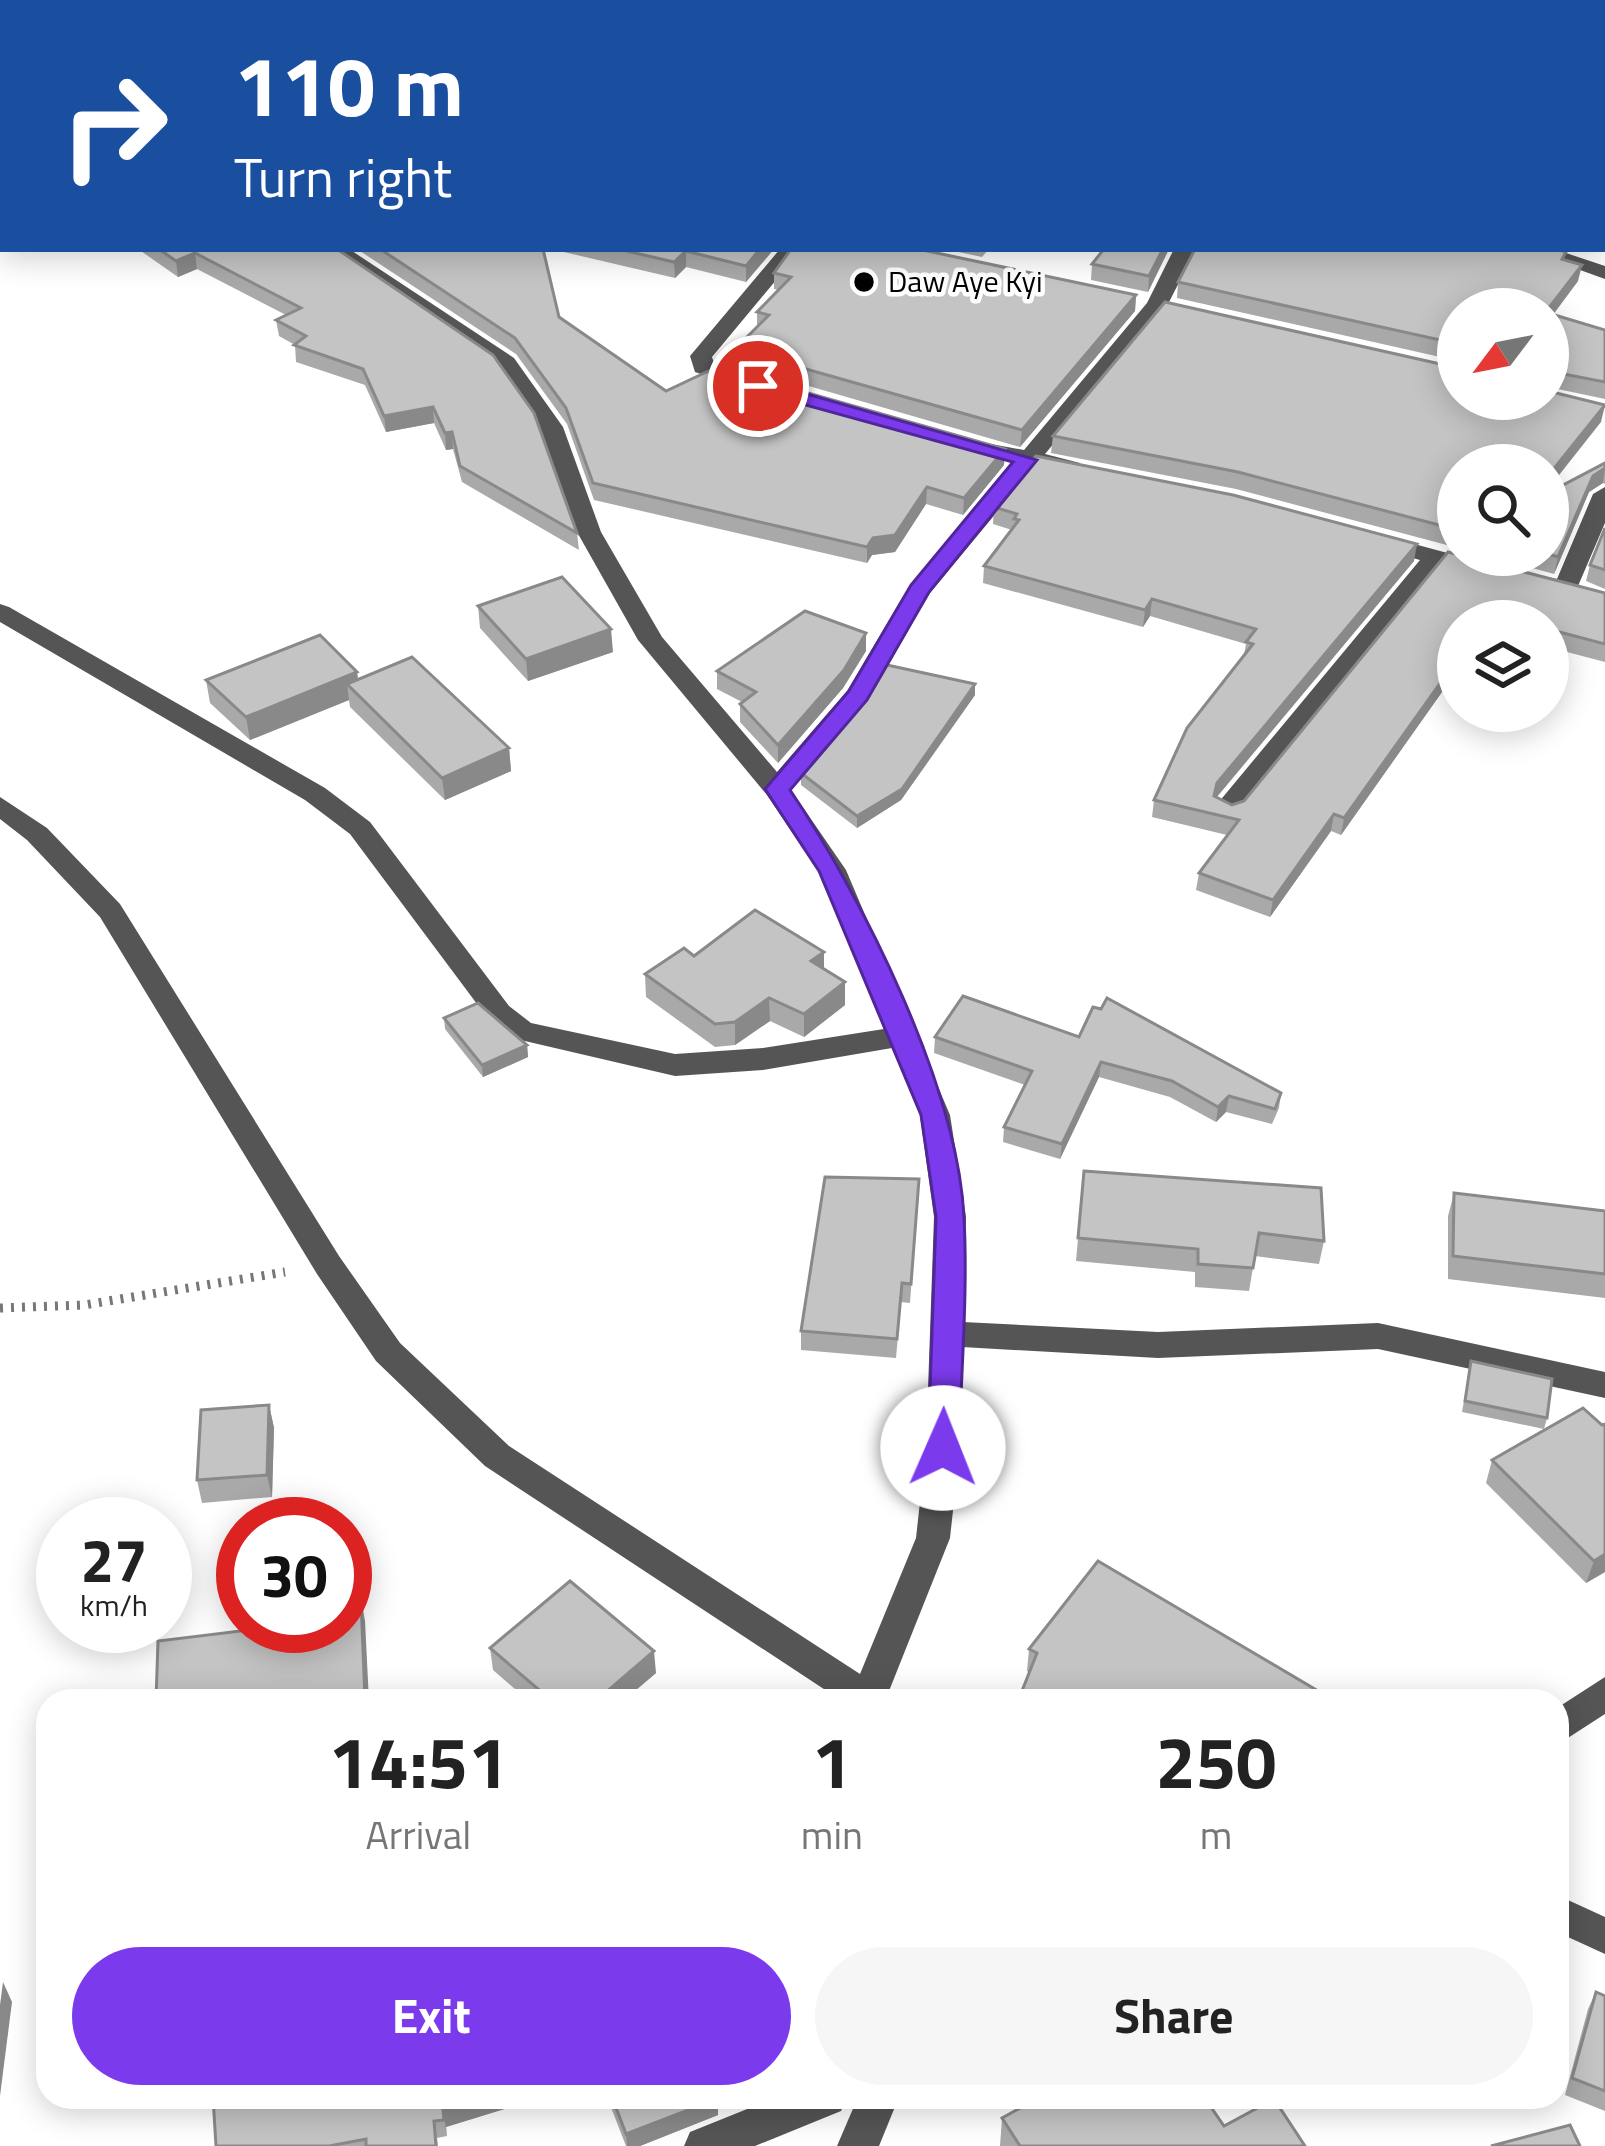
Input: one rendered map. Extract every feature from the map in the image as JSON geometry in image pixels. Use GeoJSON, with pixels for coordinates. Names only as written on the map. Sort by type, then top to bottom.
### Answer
{"type":"FeatureCollection","features":[{"type":"Feature","properties":{"kind":"street"},"geometry":{"type":"LineString","coordinates":[[340,252],[506,363],[528,388],[551,427],[589,532],[651,640],[777,789],[832,870],[935,1115],[950,1217],[949,1334],[933,1538],[871,1689]]}},
{"type":"Feature","properties":{"kind":"street"},"geometry":{"type":"LineString","coordinates":[[781,392],[713,374],[703,367],[701,356],[788,252]]}},
{"type":"Feature","properties":{"kind":"street"},"geometry":{"type":"LineString","coordinates":[[777,789],[859,695],[919,590],[1157,305],[1184,252]]}},
{"type":"Feature","properties":{"kind":"street"},"geometry":{"type":"LineString","coordinates":[[1542,252],[1605,273]]}},
{"type":"Feature","properties":{"kind":"street"},"geometry":{"type":"LineString","coordinates":[[937,435],[1026,460],[1096,473]]}},
{"type":"Feature","properties":{"kind":"street"},"geometry":{"type":"LineString","coordinates":[[1346,532],[1575,591],[1605,494]]}},
{"type":"Feature","properties":{"kind":"street"},"geometry":{"type":"LineString","coordinates":[[1228,809],[1435,558]]}},
{"type":"Feature","properties":{"kind":"street"},"geometry":{"type":"LineString","coordinates":[[0,612],[315,794],[360,827],[499,1013],[522,1031],[675,1065],[764,1059],[902,1036]]}},
{"type":"Feature","properties":{"kind":"street"},"geometry":{"type":"LineString","coordinates":[[0,806],[37,834],[110,911],[328,1265],[388,1352],[497,1456],[850,1689]]}},
{"type":"Feature","properties":{"kind":"street"},"geometry":{"type":"LineString","coordinates":[[949,1334],[1158,1345],[1378,1336],[1605,1385]]}},
{"type":"Feature","properties":{"kind":"street"},"geometry":{"type":"LineString","coordinates":[[1569,1720],[1605,1694]]}},
{"type":"Feature","properties":{"kind":"street"},"geometry":{"type":"LineString","coordinates":[[1569,1919],[1605,1936]]}},
{"type":"Feature","properties":{"kind":"street"},"geometry":{"type":"LineString","coordinates":[[705,2146],[797,2109]]}},
{"type":"Feature","properties":{"kind":"street"},"geometry":{"type":"LineString","coordinates":[[857,2146],[874,2109]]}},
{"type":"Feature","properties":{"kind":"path"},"geometry":{"type":"LineString","coordinates":[[0,1308],[84,1305],[328,1265]]}},
{"type":"Feature","properties":{"kind":"building"},"geometry":{"type":"Polygon","coordinates":[[[163,252],[341,252],[493,355],[534,413],[577,533],[460,466],[452,432],[445,433],[433,407],[384,416],[363,369],[294,345],[306,336],[276,320],[301,308],[195,253],[176,261],[163,252]]]}},
{"type":"Feature","properties":{"kind":"building"},"geometry":{"type":"Polygon","coordinates":[[[385,252],[544,252],[559,317],[666,391],[717,367],[1005,449],[964,498],[927,487],[895,535],[873,538],[867,547],[593,483],[566,408],[515,338],[385,252]]]}},
{"type":"Feature","properties":{"kind":"building"},"geometry":{"type":"Polygon","coordinates":[[[631,252],[685,252],[674,262],[631,252]]]}},
{"type":"Feature","properties":{"kind":"building"},"geometry":{"type":"Polygon","coordinates":[[[690,252],[758,252],[746,266],[690,252]]]}},
{"type":"Feature","properties":{"kind":"building"},"geometry":{"type":"Polygon","coordinates":[[[789,252],[932,252],[1136,295],[1022,430],[735,349],[769,315],[757,312],[791,277],[774,273],[789,252]]]}},
{"type":"Feature","properties":{"kind":"building"},"geometry":{"type":"Polygon","coordinates":[[[1102,252],[1161,252],[1149,276],[1092,264],[1102,252]]]}},
{"type":"Feature","properties":{"kind":"building"},"geometry":{"type":"Polygon","coordinates":[[[1193,252],[1566,252],[1562,259],[1582,265],[1564,288],[1437,288],[1437,339],[1178,282],[1193,252]]]}},
{"type":"Feature","properties":{"kind":"building"},"geometry":{"type":"Polygon","coordinates":[[[1165,302],[1437,363],[1437,420],[1569,420],[1569,396],[1605,405],[1569,450],[1569,444],[1437,444],[1437,524],[1238,472],[1053,436],[1165,302]]]}},
{"type":"Feature","properties":{"kind":"building"},"geometry":{"type":"Polygon","coordinates":[[[1569,319],[1605,330],[1605,382],[1569,375],[1569,319]]]}},
{"type":"Feature","properties":{"kind":"building"},"geometry":{"type":"Polygon","coordinates":[[[1036,456],[1233,495],[1417,544],[1217,783],[1214,796],[1232,805],[1244,801],[1437,565],[1437,576],[1540,576],[1605,593],[1605,644],[1569,635],[1569,600],[1437,600],[1437,688],[1344,818],[1334,814],[1273,900],[1199,873],[1239,820],[1154,800],[1187,728],[1253,644],[1246,642],[1256,629],[1152,599],[1145,610],[984,566],[1019,520],[1014,519],[1017,514],[994,507],[1036,456]]]}},
{"type":"Feature","properties":{"kind":"building"},"geometry":{"type":"Polygon","coordinates":[[[1605,463],[1593,476],[1569,532],[1569,482],[1605,463]]]}},
{"type":"Feature","properties":{"kind":"building"},"geometry":{"type":"Polygon","coordinates":[[[1605,528],[1605,570],[1590,565],[1605,528]]]}},
{"type":"Feature","properties":{"kind":"building"},"geometry":{"type":"Polygon","coordinates":[[[562,577],[611,629],[526,659],[478,606],[562,577]]]}},
{"type":"Feature","properties":{"kind":"building"},"geometry":{"type":"Polygon","coordinates":[[[805,611],[866,633],[844,670],[778,745],[740,704],[756,692],[717,671],[805,611]]]}},
{"type":"Feature","properties":{"kind":"building"},"geometry":{"type":"Polygon","coordinates":[[[320,635],[357,672],[246,717],[206,680],[320,635]]]}},
{"type":"Feature","properties":{"kind":"building"},"geometry":{"type":"Polygon","coordinates":[[[412,657],[509,748],[442,778],[347,684],[412,657]]]}},
{"type":"Feature","properties":{"kind":"building"},"geometry":{"type":"Polygon","coordinates":[[[887,665],[975,684],[902,789],[857,816],[801,773],[871,692],[887,665]]]}},
{"type":"Feature","properties":{"kind":"building"},"geometry":{"type":"Polygon","coordinates":[[[755,910],[824,952],[811,961],[845,982],[804,1014],[769,998],[735,1022],[715,1024],[645,974],[684,948],[694,956],[755,910]]]}},
{"type":"Feature","properties":{"kind":"building"},"geometry":{"type":"Polygon","coordinates":[[[963,996],[1079,1037],[1093,1007],[1101,1009],[1107,998],[1281,1093],[1275,1109],[1229,1096],[1218,1107],[1172,1081],[1101,1062],[1062,1144],[1004,1127],[1032,1071],[935,1037],[963,996]]]}},
{"type":"Feature","properties":{"kind":"building"},"geometry":{"type":"Polygon","coordinates":[[[478,1003],[527,1045],[482,1065],[444,1018],[478,1003]]]}},
{"type":"Feature","properties":{"kind":"building"},"geometry":{"type":"Polygon","coordinates":[[[1084,1171],[1321,1188],[1324,1241],[1259,1233],[1253,1268],[1198,1264],[1198,1249],[1078,1238],[1084,1171]]]}},
{"type":"Feature","properties":{"kind":"building"},"geometry":{"type":"Polygon","coordinates":[[[825,1177],[919,1179],[911,1284],[902,1283],[897,1339],[801,1331],[825,1177]]]}},
{"type":"Feature","properties":{"kind":"building"},"geometry":{"type":"Polygon","coordinates":[[[1454,1193],[1605,1211],[1605,1274],[1453,1256],[1454,1193]]]}},
{"type":"Feature","properties":{"kind":"building"},"geometry":{"type":"Polygon","coordinates":[[[1471,1361],[1552,1379],[1547,1418],[1465,1401],[1471,1361]]]}},
{"type":"Feature","properties":{"kind":"building"},"geometry":{"type":"Polygon","coordinates":[[[269,1405],[267,1475],[197,1480],[201,1410],[269,1405]]]}},
{"type":"Feature","properties":{"kind":"building"},"geometry":{"type":"Polygon","coordinates":[[[1583,1408],[1605,1424],[1605,1554],[1594,1561],[1492,1460],[1583,1408]]]}},
{"type":"Feature","properties":{"kind":"building"},"geometry":{"type":"Polygon","coordinates":[[[1098,1561],[1315,1689],[1023,1689],[1037,1653],[1029,1649],[1098,1561]]]}},
{"type":"Feature","properties":{"kind":"building"},"geometry":{"type":"Polygon","coordinates":[[[570,1581],[654,1651],[610,1689],[538,1689],[490,1648],[570,1581]]]}},
{"type":"Feature","properties":{"kind":"building"},"geometry":{"type":"Polygon","coordinates":[[[216,1634],[216,1653],[363,1653],[365,1689],[156,1689],[158,1653],[192,1653],[192,1637],[216,1634]]]}},
{"type":"Feature","properties":{"kind":"building"},"geometry":{"type":"Polygon","coordinates":[[[1596,1992],[1605,1996],[1605,2091],[1572,2078],[1596,1992]]]}},
{"type":"Feature","properties":{"kind":"building"},"geometry":{"type":"Polygon","coordinates":[[[214,2109],[446,2109],[444,2120],[434,2121],[436,2146],[366,2146],[366,2139],[329,2146],[216,2146],[214,2109]]]}},
{"type":"Feature","properties":{"kind":"building"},"geometry":{"type":"Polygon","coordinates":[[[617,2109],[691,2109],[626,2134],[617,2109]]]}},
{"type":"Feature","properties":{"kind":"building"},"geometry":{"type":"Polygon","coordinates":[[[1018,2109],[1212,2109],[1224,2126],[1255,2109],[1281,2109],[1305,2146],[1020,2146],[1002,2118],[1018,2109]]]}},
{"type":"Feature","properties":{"kind":"building"},"geometry":{"type":"Polygon","coordinates":[[[1570,2125],[1580,2146],[1491,2146],[1570,2125]]]}},
{"type":"Feature","properties":{"kind":"place","name":"Daw Aye Kyi"},"geometry":{"type":"Point","coordinates":[864,282]}},
{"type":"Feature","properties":{"kind":"route"},"geometry":{"type":"LineString","coordinates":[[758,386],[1026,460],[919,590],[859,695],[777,789],[832,870],[935,1115],[950,1217],[943,1448]]}}]}
